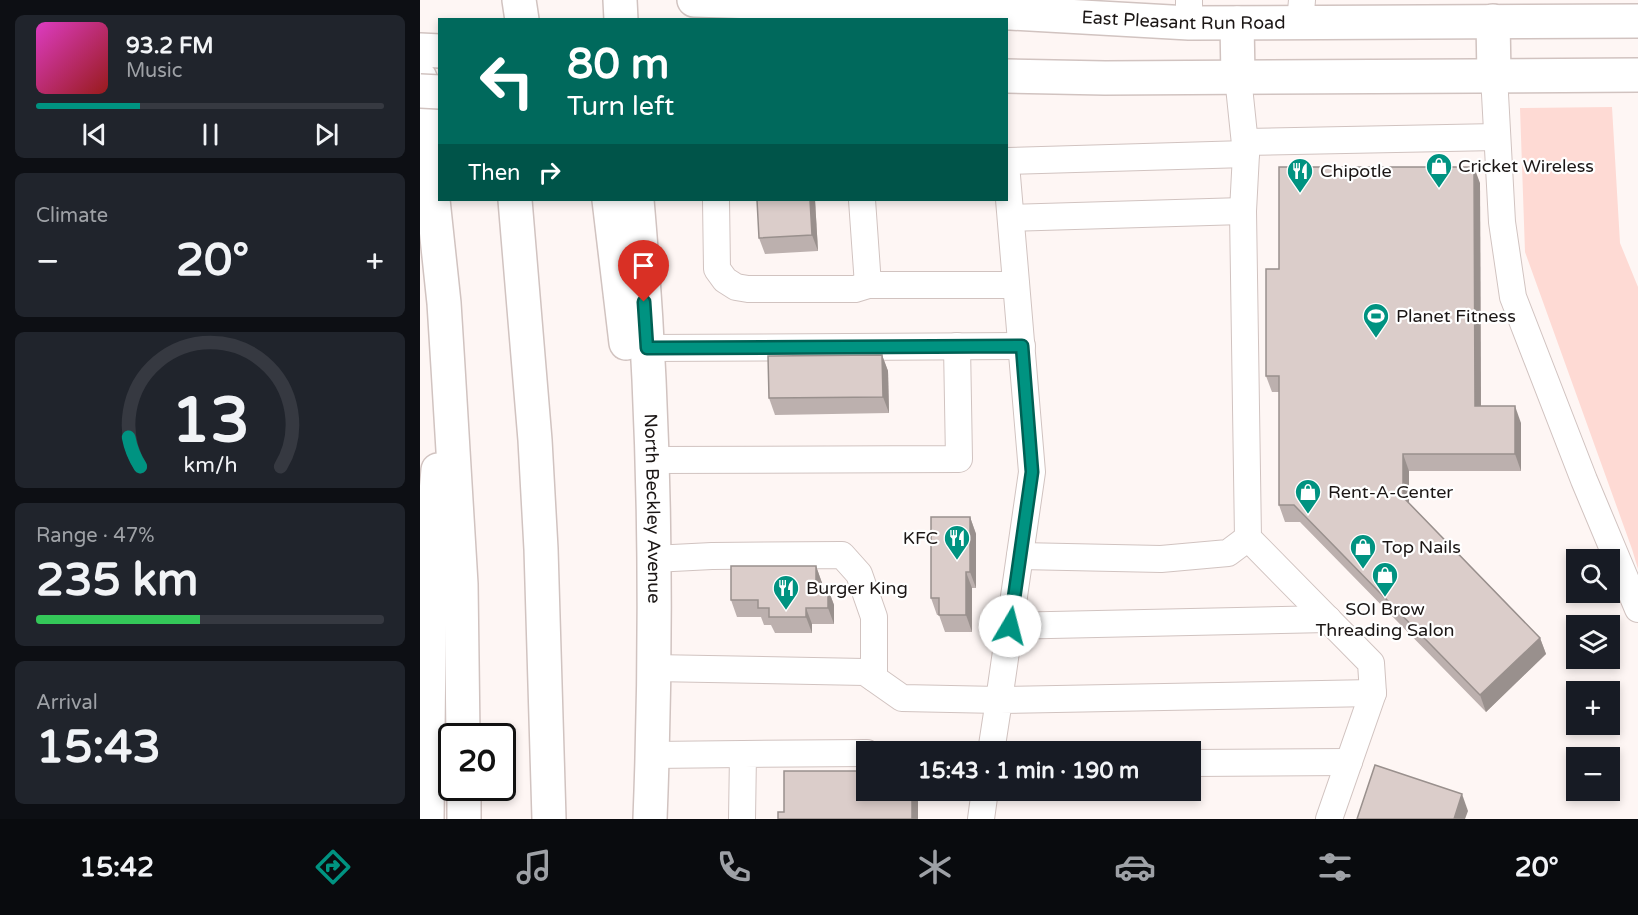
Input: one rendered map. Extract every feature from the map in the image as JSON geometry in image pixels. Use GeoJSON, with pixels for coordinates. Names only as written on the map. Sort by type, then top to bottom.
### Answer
{"type":"FeatureCollection","features":[{"type":"Feature","properties":{"kind":"main road"},"geometry":{"type":"LineString","coordinates":[[498,0],[500,18]]}},
{"type":"Feature","properties":{"kind":"main road"},"geometry":{"type":"LineString","coordinates":[[519,0],[522,18]]}},
{"type":"Feature","properties":{"kind":"main road"},"geometry":{"type":"LineString","coordinates":[[620,0],[621,18]]}},
{"type":"Feature","properties":{"kind":"main road","name":"East Pleasant Run Road"},"geometry":{"type":"LineString","coordinates":[[694,0],[1189,11],[1237,23],[1301,11],[1493,21],[1638,21]]}},
{"type":"Feature","properties":{"kind":"main road"},"geometry":{"type":"LineString","coordinates":[[1493,21],[1494,76]]}},
{"type":"Feature","properties":{"kind":"main road"},"geometry":{"type":"LineString","coordinates":[[1237,23],[1238,77]]}},
{"type":"Feature","properties":{"kind":"main road"},"geometry":{"type":"LineString","coordinates":[[420,50],[438,51]]}},
{"type":"Feature","properties":{"kind":"main road"},"geometry":{"type":"LineString","coordinates":[[1008,76],[1638,75]]}},
{"type":"Feature","properties":{"kind":"main road"},"geometry":{"type":"LineString","coordinates":[[420,78],[444,303],[461,584],[463,723]]}},
{"type":"Feature","properties":{"kind":"main road"},"geometry":{"type":"LineString","coordinates":[[420,91],[438,92]]}},
{"type":"Feature","properties":{"kind":"main road"},"geometry":{"type":"LineString","coordinates":[[515,201],[536,440],[549,819]]}},
{"type":"Feature","properties":{"kind":"main road"},"geometry":{"type":"LineString","coordinates":[[520,254],[529,201]]}},
{"type":"Feature","properties":{"kind":"main road"},"geometry":{"type":"LineString","coordinates":[[609,201],[628,360],[649,403]]}},
{"type":"Feature","properties":{"kind":"main road","name":"North Beckley Avenue"},"geometry":{"type":"LineString","coordinates":[[637,201],[647,348],[654,559],[650,819]]}},
{"type":"Feature","properties":{"kind":"main road"},"geometry":{"type":"LineString","coordinates":[[427,819],[430,559],[448,367]]}},
{"type":"Feature","properties":{"kind":"main road"},"geometry":{"type":"LineString","coordinates":[[464,801],[464,819]]}},
{"type":"Feature","properties":{"kind":"lane"},"geometry":{"type":"LineString","coordinates":[[1494,76],[1502,222],[1513,297],[1584,480],[1638,609]]}},
{"type":"Feature","properties":{"kind":"lane"},"geometry":{"type":"LineString","coordinates":[[1238,77],[1246,148],[1243,212],[1248,538],[1371,663],[1373,693],[1329,819]]}},
{"type":"Feature","properties":{"kind":"lane"},"geometry":{"type":"LineString","coordinates":[[1008,162],[1497,137]]}},
{"type":"Feature","properties":{"kind":"lane"},"geometry":{"type":"LineString","coordinates":[[993,741],[1032,472],[1008,184]]}},
{"type":"Feature","properties":{"kind":"lane"},"geometry":{"type":"LineString","coordinates":[[716,201],[717,269],[724,280],[736,287],[855,289],[868,285],[1016,285]]}},
{"type":"Feature","properties":{"kind":"lane"},"geometry":{"type":"LineString","coordinates":[[862,201],[868,285]]}},
{"type":"Feature","properties":{"kind":"lane"},"geometry":{"type":"LineString","coordinates":[[1011,218],[1243,212]]}},
{"type":"Feature","properties":{"kind":"lane"},"geometry":{"type":"LineString","coordinates":[[651,460],[959,459],[957,346]]}},
{"type":"Feature","properties":{"kind":"lane"},"geometry":{"type":"LineString","coordinates":[[647,348],[1022,346]]}},
{"type":"Feature","properties":{"kind":"lane"},"geometry":{"type":"LineString","coordinates":[[1020,556],[1161,559],[1228,553],[1248,538]]}},
{"type":"Feature","properties":{"kind":"lane"},"geometry":{"type":"LineString","coordinates":[[654,559],[842,555],[859,573],[874,617],[874,678]]}},
{"type":"Feature","properties":{"kind":"lane"},"geometry":{"type":"LineString","coordinates":[[1010,626],[1328,619]]}},
{"type":"Feature","properties":{"kind":"lane"},"geometry":{"type":"LineString","coordinates":[[654,668],[865,672],[902,699],[999,700],[1373,693]]}},
{"type":"Feature","properties":{"kind":"lane"},"geometry":{"type":"LineString","coordinates":[[652,755],[856,753]]}},
{"type":"Feature","properties":{"kind":"lane"},"geometry":{"type":"LineString","coordinates":[[742,819],[743,754]]}},
{"type":"Feature","properties":{"kind":"lane"},"geometry":{"type":"LineString","coordinates":[[1201,762],[1349,762]]}},
{"type":"Feature","properties":{"kind":"lane"},"geometry":{"type":"LineString","coordinates":[[981,819],[983,801]]}},
{"type":"Feature","properties":{"kind":"shaded area"},"geometry":{"type":"Polygon","coordinates":[[[1612,107],[1620,243],[1638,287],[1638,569],[1525,252],[1520,108],[1612,107]]]}},
{"type":"Feature","properties":{"kind":"building"},"geometry":{"type":"Polygon","coordinates":[[[1279,167],[1474,167],[1475,406],[1515,406],[1515,454],[1403,454],[1403,497],[1540,638],[1480,695],[1294,505],[1279,505],[1279,376],[1266,376],[1266,269],[1279,269],[1279,167]]]}},
{"type":"Feature","properties":{"kind":"building"},"geometry":{"type":"Polygon","coordinates":[[[757,201],[810,201],[812,235],[759,238],[757,201]]]}},
{"type":"Feature","properties":{"kind":"building"},"geometry":{"type":"Polygon","coordinates":[[[882,355],[883,397],[769,398],[768,356],[882,355]]]}},
{"type":"Feature","properties":{"kind":"building","name":"KFC"},"geometry":{"type":"Polygon","coordinates":[[[931,517],[970,517],[970,572],[966,572],[966,615],[939,615],[939,598],[931,598],[931,517]]]}},
{"type":"Feature","properties":{"kind":"building"},"geometry":{"type":"Polygon","coordinates":[[[731,566],[816,566],[816,589],[828,589],[828,608],[806,608],[806,617],[769,617],[769,608],[758,608],[758,600],[731,600],[731,566]]]}},
{"type":"Feature","properties":{"kind":"building"},"geometry":{"type":"Polygon","coordinates":[[[1375,765],[1462,794],[1454,819],[1357,819],[1375,765]]]}},
{"type":"Feature","properties":{"kind":"building"},"geometry":{"type":"Polygon","coordinates":[[[784,771],[856,771],[856,801],[912,801],[912,819],[778,819],[778,812],[784,812],[784,771]]]}},
{"type":"Feature","properties":{"kind":"place","name":"Cricket Wireless"},"geometry":{"type":"Point","coordinates":[1439,189]}},
{"type":"Feature","properties":{"kind":"place","name":"Chipotle"},"geometry":{"type":"Point","coordinates":[1300,194]}},
{"type":"Feature","properties":{"kind":"place","name":"Planet Fitness"},"geometry":{"type":"Point","coordinates":[1376,339]}},
{"type":"Feature","properties":{"kind":"place","name":"Rent-A-Center"},"geometry":{"type":"Point","coordinates":[1308,515]}},
{"type":"Feature","properties":{"kind":"place","name":"KFC"},"geometry":{"type":"Point","coordinates":[957,561]}},
{"type":"Feature","properties":{"kind":"place","name":"Top Nails"},"geometry":{"type":"Point","coordinates":[1363,570]}},
{"type":"Feature","properties":{"kind":"place","name":"SOI Brow Threading Salon"},"geometry":{"type":"Point","coordinates":[1385,598]}},
{"type":"Feature","properties":{"kind":"place","name":"Burger King"},"geometry":{"type":"Point","coordinates":[786,611]}},
{"type":"Feature","properties":{"kind":"route"},"geometry":{"type":"LineString","coordinates":[[644,302],[647,348],[1022,346],[1032,472],[1010,626]]}}]}
